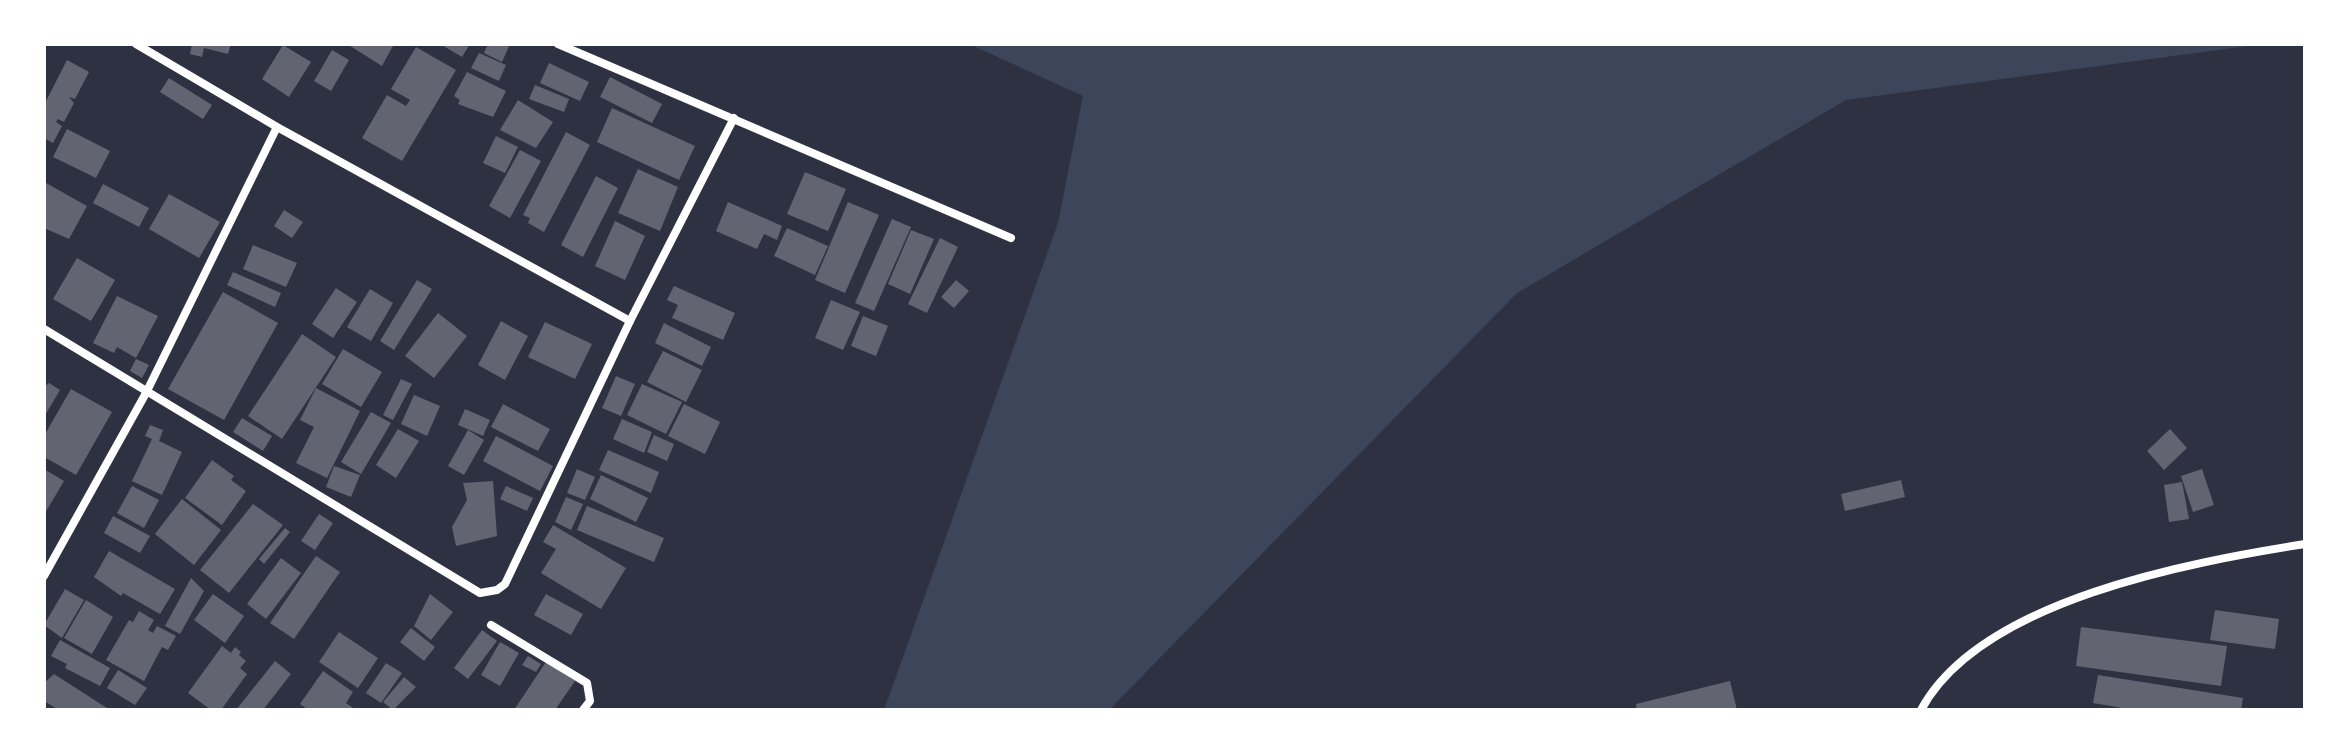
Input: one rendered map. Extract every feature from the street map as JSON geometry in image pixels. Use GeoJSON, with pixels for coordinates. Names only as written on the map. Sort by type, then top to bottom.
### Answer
{"type":"FeatureCollection","features":[{"type":"Feature","properties":{"kind":"street"},"geometry":{"type":"LineString","coordinates":[[136,44],[277,127],[630,321]]}},
{"type":"Feature","properties":{"kind":"street"},"geometry":{"type":"LineString","coordinates":[[558,44],[1011,238]]}},
{"type":"Feature","properties":{"kind":"street"},"geometry":{"type":"LineString","coordinates":[[44,329],[480,593],[489,593],[505,584],[630,321],[734,118]]}},
{"type":"Feature","properties":{"kind":"street"},"geometry":{"type":"LineString","coordinates":[[44,576],[146,393],[277,127]]}},
{"type":"Feature","properties":{"kind":"street"},"geometry":{"type":"LineString","coordinates":[[1921,710],[1947,672],[1965,655],[2058,605],[2145,575],[2305,544]]}},
{"type":"Feature","properties":{"kind":"street"},"geometry":{"type":"LineString","coordinates":[[491,625],[587,683],[590,701],[583,710]]}},
{"type":"Feature","properties":{"kind":"shaded area"},"geometry":{"type":"Polygon","coordinates":[[[969,44],[2263,44],[1846,100],[1517,293],[1109,710],[884,710],[1058,223],[1083,96],[969,44]]]}},
{"type":"Feature","properties":{"kind":"building"},"geometry":{"type":"Polygon","coordinates":[[[192,44],[231,44],[228,54],[204,48],[202,57],[190,54],[192,44]]]}},
{"type":"Feature","properties":{"kind":"building"},"geometry":{"type":"Polygon","coordinates":[[[347,44],[394,44],[382,66],[347,44]]]}},
{"type":"Feature","properties":{"kind":"building"},"geometry":{"type":"Polygon","coordinates":[[[440,44],[470,44],[462,57],[440,44]]]}},
{"type":"Feature","properties":{"kind":"building"},"geometry":{"type":"Polygon","coordinates":[[[488,44],[510,44],[502,62],[484,53],[488,44]]]}},
{"type":"Feature","properties":{"kind":"building"},"geometry":{"type":"Polygon","coordinates":[[[283,45],[311,62],[289,97],[262,79],[283,45]]]}},
{"type":"Feature","properties":{"kind":"building"},"geometry":{"type":"Polygon","coordinates":[[[416,47],[456,70],[402,161],[362,138],[387,95],[406,106],[410,100],[391,89],[416,47]]]}},
{"type":"Feature","properties":{"kind":"building"},"geometry":{"type":"Polygon","coordinates":[[[332,50],[349,60],[331,91],[314,81],[332,50]]]}},
{"type":"Feature","properties":{"kind":"building"},"geometry":{"type":"Polygon","coordinates":[[[479,53],[506,65],[499,81],[471,68],[479,53]]]}},
{"type":"Feature","properties":{"kind":"building"},"geometry":{"type":"Polygon","coordinates":[[[67,60],[89,72],[75,99],[69,97],[74,103],[64,122],[58,119],[56,122],[62,126],[53,143],[44,138],[44,105],[67,60]]]}},
{"type":"Feature","properties":{"kind":"building"},"geometry":{"type":"Polygon","coordinates":[[[549,63],[589,82],[580,101],[540,83],[549,63]]]}},
{"type":"Feature","properties":{"kind":"building"},"geometry":{"type":"Polygon","coordinates":[[[467,72],[506,91],[493,117],[458,104],[460,100],[454,96],[467,72]]]}},
{"type":"Feature","properties":{"kind":"building"},"geometry":{"type":"Polygon","coordinates":[[[610,77],[662,104],[652,123],[600,97],[610,77]]]}},
{"type":"Feature","properties":{"kind":"building"},"geometry":{"type":"Polygon","coordinates":[[[169,78],[212,105],[203,119],[160,92],[169,78]]]}},
{"type":"Feature","properties":{"kind":"building"},"geometry":{"type":"Polygon","coordinates":[[[535,85],[569,99],[564,112],[529,99],[535,85]]]}},
{"type":"Feature","properties":{"kind":"building"},"geometry":{"type":"Polygon","coordinates":[[[518,100],[553,122],[536,148],[500,130],[518,100]]]}},
{"type":"Feature","properties":{"kind":"building"},"geometry":{"type":"Polygon","coordinates":[[[612,108],[695,146],[679,180],[597,142],[612,108]]]}},
{"type":"Feature","properties":{"kind":"building"},"geometry":{"type":"Polygon","coordinates":[[[67,129],[110,151],[96,178],[53,157],[67,129]]]}},
{"type":"Feature","properties":{"kind":"building"},"geometry":{"type":"Polygon","coordinates":[[[566,132],[590,145],[544,232],[528,223],[530,218],[523,215],[566,132]]]}},
{"type":"Feature","properties":{"kind":"building"},"geometry":{"type":"Polygon","coordinates":[[[496,136],[518,147],[505,173],[483,163],[496,136]]]}},
{"type":"Feature","properties":{"kind":"building"},"geometry":{"type":"Polygon","coordinates":[[[520,150],[541,161],[510,218],[489,206],[520,150]]]}},
{"type":"Feature","properties":{"kind":"building"},"geometry":{"type":"Polygon","coordinates":[[[638,169],[678,187],[660,231],[618,213],[638,169]]]}},
{"type":"Feature","properties":{"kind":"building"},"geometry":{"type":"Polygon","coordinates":[[[805,172],[846,189],[828,231],[787,214],[805,172]]]}},
{"type":"Feature","properties":{"kind":"building"},"geometry":{"type":"Polygon","coordinates":[[[596,176],[618,188],[583,257],[561,245],[596,176]]]}},
{"type":"Feature","properties":{"kind":"building"},"geometry":{"type":"Polygon","coordinates":[[[46,183],[87,206],[69,239],[44,228],[46,183]]]}},
{"type":"Feature","properties":{"kind":"building"},"geometry":{"type":"Polygon","coordinates":[[[103,184],[149,208],[139,227],[93,203],[103,184]]]}},
{"type":"Feature","properties":{"kind":"building"},"geometry":{"type":"Polygon","coordinates":[[[169,194],[220,222],[199,258],[149,229],[169,194]]]}},
{"type":"Feature","properties":{"kind":"building"},"geometry":{"type":"Polygon","coordinates":[[[728,202],[782,226],[777,240],[764,234],[757,249],[716,231],[728,202]]]}},
{"type":"Feature","properties":{"kind":"building"},"geometry":{"type":"Polygon","coordinates":[[[848,202],[879,215],[845,293],[815,280],[848,202]]]}},
{"type":"Feature","properties":{"kind":"building"},"geometry":{"type":"Polygon","coordinates":[[[284,210],[303,222],[292,238],[274,226],[284,210]]]}},
{"type":"Feature","properties":{"kind":"building"},"geometry":{"type":"Polygon","coordinates":[[[892,219],[911,227],[874,311],[855,303],[892,219]]]}},
{"type":"Feature","properties":{"kind":"building"},"geometry":{"type":"Polygon","coordinates":[[[615,221],[645,236],[625,280],[595,266],[615,221]]]}},
{"type":"Feature","properties":{"kind":"building"},"geometry":{"type":"Polygon","coordinates":[[[787,228],[828,246],[815,275],[774,256],[787,228]]]}},
{"type":"Feature","properties":{"kind":"building"},"geometry":{"type":"Polygon","coordinates":[[[911,230],[934,239],[910,294],[888,284],[911,230]]]}},
{"type":"Feature","properties":{"kind":"building"},"geometry":{"type":"Polygon","coordinates":[[[940,238],[958,247],[927,313],[908,304],[940,238]]]}},
{"type":"Feature","properties":{"kind":"building"},"geometry":{"type":"Polygon","coordinates":[[[253,245],[297,263],[286,287],[243,269],[253,245]]]}},
{"type":"Feature","properties":{"kind":"building"},"geometry":{"type":"Polygon","coordinates":[[[77,258],[115,280],[91,321],[53,299],[77,258]]]}},
{"type":"Feature","properties":{"kind":"building"},"geometry":{"type":"Polygon","coordinates":[[[233,272],[281,293],[275,307],[227,285],[233,272]]]}},
{"type":"Feature","properties":{"kind":"building"},"geometry":{"type":"Polygon","coordinates":[[[417,280],[432,289],[394,350],[380,341],[417,280]]]}},
{"type":"Feature","properties":{"kind":"building"},"geometry":{"type":"Polygon","coordinates":[[[956,280],[969,291],[954,308],[941,297],[956,280]]]}},
{"type":"Feature","properties":{"kind":"building"},"geometry":{"type":"Polygon","coordinates":[[[674,286],[735,313],[723,340],[672,318],[678,305],[667,300],[674,286]]]}},
{"type":"Feature","properties":{"kind":"building"},"geometry":{"type":"Polygon","coordinates":[[[336,288],[357,302],[333,338],[312,324],[336,288]]]}},
{"type":"Feature","properties":{"kind":"building"},"geometry":{"type":"Polygon","coordinates":[[[370,289],[393,303],[371,341],[347,327],[370,289]]]}},
{"type":"Feature","properties":{"kind":"building"},"geometry":{"type":"Polygon","coordinates":[[[223,292],[278,323],[224,420],[168,389],[223,292]]]}},
{"type":"Feature","properties":{"kind":"building"},"geometry":{"type":"Polygon","coordinates":[[[117,296],[158,316],[136,358],[117,347],[114,353],[93,343],[117,296]]]}},
{"type":"Feature","properties":{"kind":"building"},"geometry":{"type":"Polygon","coordinates":[[[831,300],[860,312],[843,350],[815,338],[831,300]]]}},
{"type":"Feature","properties":{"kind":"building"},"geometry":{"type":"Polygon","coordinates":[[[438,313],[467,336],[434,378],[405,356],[438,313]]]}},
{"type":"Feature","properties":{"kind":"building"},"geometry":{"type":"Polygon","coordinates":[[[863,316],[888,326],[876,356],[851,346],[863,316]]]}},
{"type":"Feature","properties":{"kind":"building"},"geometry":{"type":"Polygon","coordinates":[[[501,321],[528,336],[505,380],[478,365],[501,321]]]}},
{"type":"Feature","properties":{"kind":"building"},"geometry":{"type":"Polygon","coordinates":[[[545,322],[592,344],[575,379],[528,357],[545,322]]]}},
{"type":"Feature","properties":{"kind":"building"},"geometry":{"type":"Polygon","coordinates":[[[664,323],[711,347],[702,366],[655,343],[664,323]]]}},
{"type":"Feature","properties":{"kind":"building"},"geometry":{"type":"Polygon","coordinates":[[[302,334],[336,357],[282,439],[248,416],[302,334]]]}},
{"type":"Feature","properties":{"kind":"building"},"geometry":{"type":"Polygon","coordinates":[[[343,349],[382,372],[361,407],[322,384],[343,349]]]}},
{"type":"Feature","properties":{"kind":"building"},"geometry":{"type":"Polygon","coordinates":[[[663,351],[702,370],[686,402],[647,382],[663,351]]]}},
{"type":"Feature","properties":{"kind":"building"},"geometry":{"type":"Polygon","coordinates":[[[136,359],[149,365],[142,378],[130,371],[136,359]]]}},
{"type":"Feature","properties":{"kind":"building"},"geometry":{"type":"Polygon","coordinates":[[[616,376],[635,384],[621,416],[602,408],[616,376]]]}},
{"type":"Feature","properties":{"kind":"building"},"geometry":{"type":"Polygon","coordinates":[[[401,379],[412,384],[393,420],[383,415],[401,379]]]}},
{"type":"Feature","properties":{"kind":"building"},"geometry":{"type":"Polygon","coordinates":[[[49,383],[60,390],[44,417],[44,387],[49,383]]]}},
{"type":"Feature","properties":{"kind":"building"},"geometry":{"type":"Polygon","coordinates":[[[642,384],[682,402],[666,434],[627,415],[642,384]]]}},
{"type":"Feature","properties":{"kind":"building"},"geometry":{"type":"Polygon","coordinates":[[[316,388],[360,411],[327,478],[296,463],[314,427],[300,420],[316,388]]]}},
{"type":"Feature","properties":{"kind":"building"},"geometry":{"type":"Polygon","coordinates":[[[71,389],[112,412],[76,475],[44,457],[44,436],[71,389]]]}},
{"type":"Feature","properties":{"kind":"building"},"geometry":{"type":"Polygon","coordinates":[[[414,395],[440,406],[427,436],[401,424],[414,395]]]}},
{"type":"Feature","properties":{"kind":"building"},"geometry":{"type":"Polygon","coordinates":[[[503,404],[550,429],[538,451],[491,427],[503,404]]]}},
{"type":"Feature","properties":{"kind":"building"},"geometry":{"type":"Polygon","coordinates":[[[684,404],[720,422],[705,454],[668,436],[684,404]]]}},
{"type":"Feature","properties":{"kind":"building"},"geometry":{"type":"Polygon","coordinates":[[[465,409],[490,420],[483,436],[458,425],[465,409]]]}},
{"type":"Feature","properties":{"kind":"building"},"geometry":{"type":"Polygon","coordinates":[[[371,412],[391,423],[361,474],[341,462],[371,412]]]}},
{"type":"Feature","properties":{"kind":"building"},"geometry":{"type":"Polygon","coordinates":[[[242,418],[272,436],[263,451],[233,432],[242,418]]]}},
{"type":"Feature","properties":{"kind":"building"},"geometry":{"type":"Polygon","coordinates":[[[622,419],[652,432],[644,453],[613,439],[622,419]]]}},
{"type":"Feature","properties":{"kind":"building"},"geometry":{"type":"Polygon","coordinates":[[[150,425],[163,430],[159,441],[182,452],[162,495],[132,481],[152,439],[145,436],[150,425]]]}},
{"type":"Feature","properties":{"kind":"building"},"geometry":{"type":"Polygon","coordinates":[[[398,429],[419,441],[396,478],[376,465],[398,429]]]}},
{"type":"Feature","properties":{"kind":"building"},"geometry":{"type":"Polygon","coordinates":[[[2170,429],[2187,448],[2164,470],[2147,451],[2170,429]]]}},
{"type":"Feature","properties":{"kind":"building"},"geometry":{"type":"Polygon","coordinates":[[[468,430],[484,440],[464,475],[448,466],[468,430]]]}},
{"type":"Feature","properties":{"kind":"building"},"geometry":{"type":"Polygon","coordinates":[[[654,435],[674,444],[667,461],[647,452],[654,435]]]}},
{"type":"Feature","properties":{"kind":"building"},"geometry":{"type":"Polygon","coordinates":[[[496,436],[553,466],[540,491],[483,461],[496,436]]]}},
{"type":"Feature","properties":{"kind":"building"},"geometry":{"type":"Polygon","coordinates":[[[608,450],[659,472],[651,493],[599,470],[608,450]]]}},
{"type":"Feature","properties":{"kind":"building"},"geometry":{"type":"Polygon","coordinates":[[[212,460],[234,476],[231,480],[246,491],[222,525],[185,498],[212,460]]]}},
{"type":"Feature","properties":{"kind":"building"},"geometry":{"type":"Polygon","coordinates":[[[334,466],[360,475],[351,497],[326,487],[334,466]]]}},
{"type":"Feature","properties":{"kind":"building"},"geometry":{"type":"Polygon","coordinates":[[[44,469],[64,481],[44,515],[44,469]]]}},
{"type":"Feature","properties":{"kind":"building"},"geometry":{"type":"Polygon","coordinates":[[[577,469],[595,477],[585,500],[567,493],[577,469]]]}},
{"type":"Feature","properties":{"kind":"building"},"geometry":{"type":"Polygon","coordinates":[[[2202,469],[2214,505],[2193,512],[2181,476],[2202,469]]]}},
{"type":"Feature","properties":{"kind":"building"},"geometry":{"type":"Polygon","coordinates":[[[601,475],[648,498],[636,522],[590,499],[601,475]]]}},
{"type":"Feature","properties":{"kind":"building"},"geometry":{"type":"Polygon","coordinates":[[[1901,480],[1905,497],[1845,511],[1841,494],[1901,480]]]}},
{"type":"Feature","properties":{"kind":"building"},"geometry":{"type":"Polygon","coordinates":[[[493,481],[497,536],[456,546],[452,527],[467,500],[463,483],[493,481]]]}},
{"type":"Feature","properties":{"kind":"building"},"geometry":{"type":"Polygon","coordinates":[[[2182,482],[2189,519],[2169,522],[2164,485],[2182,482]]]}},
{"type":"Feature","properties":{"kind":"building"},"geometry":{"type":"Polygon","coordinates":[[[132,486],[159,500],[144,528],[117,513],[132,486]]]}},
{"type":"Feature","properties":{"kind":"building"},"geometry":{"type":"Polygon","coordinates":[[[506,486],[533,498],[527,511],[500,499],[506,486]]]}},
{"type":"Feature","properties":{"kind":"building"},"geometry":{"type":"Polygon","coordinates":[[[566,497],[583,504],[571,530],[555,522],[566,497]]]}},
{"type":"Feature","properties":{"kind":"building"},"geometry":{"type":"Polygon","coordinates":[[[182,499],[221,530],[194,565],[155,534],[182,499]]]}},
{"type":"Feature","properties":{"kind":"building"},"geometry":{"type":"Polygon","coordinates":[[[253,504],[283,525],[229,593],[200,570],[253,504]]]}},
{"type":"Feature","properties":{"kind":"building"},"geometry":{"type":"Polygon","coordinates":[[[587,506],[664,538],[654,562],[577,530],[587,506]]]}},
{"type":"Feature","properties":{"kind":"building"},"geometry":{"type":"Polygon","coordinates":[[[319,514],[333,523],[315,550],[301,541],[319,514]]]}},
{"type":"Feature","properties":{"kind":"building"},"geometry":{"type":"Polygon","coordinates":[[[113,516],[150,536],[140,553],[104,533],[113,516]]]}},
{"type":"Feature","properties":{"kind":"building"},"geometry":{"type":"Polygon","coordinates":[[[553,525],[626,568],[601,609],[541,573],[556,549],[543,542],[553,525]]]}},
{"type":"Feature","properties":{"kind":"building"},"geometry":{"type":"Polygon","coordinates":[[[285,528],[290,532],[264,564],[259,559],[285,528]]]}},
{"type":"Feature","properties":{"kind":"building"},"geometry":{"type":"Polygon","coordinates":[[[109,551],[175,589],[160,614],[123,593],[121,596],[94,577],[109,551]]]}},
{"type":"Feature","properties":{"kind":"building"},"geometry":{"type":"Polygon","coordinates":[[[316,556],[340,572],[294,639],[270,623],[316,556]]]}},
{"type":"Feature","properties":{"kind":"building"},"geometry":{"type":"Polygon","coordinates":[[[281,558],[301,573],[266,619],[247,604],[281,558]]]}},
{"type":"Feature","properties":{"kind":"building"},"geometry":{"type":"Polygon","coordinates":[[[191,578],[204,591],[180,634],[165,626],[191,578]]]}},
{"type":"Feature","properties":{"kind":"building"},"geometry":{"type":"Polygon","coordinates":[[[65,589],[84,600],[62,638],[44,625],[65,589]]]}},
{"type":"Feature","properties":{"kind":"building"},"geometry":{"type":"Polygon","coordinates":[[[213,594],[244,616],[225,643],[194,620],[213,594]]]}},
{"type":"Feature","properties":{"kind":"building"},"geometry":{"type":"Polygon","coordinates":[[[430,594],[453,612],[431,640],[414,626],[430,594]]]}},
{"type":"Feature","properties":{"kind":"building"},"geometry":{"type":"Polygon","coordinates":[[[546,594],[583,614],[571,635],[534,615],[546,594]]]}},
{"type":"Feature","properties":{"kind":"building"},"geometry":{"type":"Polygon","coordinates":[[[86,600],[113,617],[92,654],[64,638],[86,600]]]}},
{"type":"Feature","properties":{"kind":"building"},"geometry":{"type":"Polygon","coordinates":[[[2215,610],[2279,619],[2275,649],[2210,640],[2215,610]]]}},
{"type":"Feature","properties":{"kind":"building"},"geometry":{"type":"Polygon","coordinates":[[[139,611],[154,620],[148,630],[153,633],[157,626],[176,636],[168,650],[162,647],[144,681],[106,660],[129,620],[133,622],[139,611]]]}},
{"type":"Feature","properties":{"kind":"building"},"geometry":{"type":"Polygon","coordinates":[[[2081,627],[2227,646],[2221,686],[2076,666],[2081,627]]]}},
{"type":"Feature","properties":{"kind":"building"},"geometry":{"type":"Polygon","coordinates":[[[411,628],[435,647],[424,661],[400,642],[411,628]]]}},
{"type":"Feature","properties":{"kind":"building"},"geometry":{"type":"Polygon","coordinates":[[[482,630],[497,641],[468,679],[454,668],[482,630]]]}},
{"type":"Feature","properties":{"kind":"building"},"geometry":{"type":"Polygon","coordinates":[[[339,632],[378,658],[358,688],[319,662],[339,632]]]}},
{"type":"Feature","properties":{"kind":"building"},"geometry":{"type":"Polygon","coordinates":[[[60,640],[110,668],[100,686],[65,668],[67,664],[51,656],[60,640]]]}},
{"type":"Feature","properties":{"kind":"building"},"geometry":{"type":"Polygon","coordinates":[[[500,642],[519,653],[500,686],[481,675],[500,642]]]}},
{"type":"Feature","properties":{"kind":"building"},"geometry":{"type":"Polygon","coordinates":[[[222,646],[231,653],[235,647],[241,652],[239,655],[246,661],[240,668],[247,674],[221,710],[211,710],[188,693],[222,646]]]}},
{"type":"Feature","properties":{"kind":"building"},"geometry":{"type":"Polygon","coordinates":[[[528,656],[541,664],[536,672],[522,665],[528,656]]]}},
{"type":"Feature","properties":{"kind":"building"},"geometry":{"type":"Polygon","coordinates":[[[275,661],[291,674],[263,710],[236,710],[275,661]]]}},
{"type":"Feature","properties":{"kind":"building"},"geometry":{"type":"Polygon","coordinates":[[[546,662],[575,681],[555,710],[514,710],[546,662]]]}},
{"type":"Feature","properties":{"kind":"building"},"geometry":{"type":"Polygon","coordinates":[[[386,663],[402,673],[381,703],[366,693],[386,663]]]}},
{"type":"Feature","properties":{"kind":"building"},"geometry":{"type":"Polygon","coordinates":[[[118,670],[147,688],[135,705],[107,688],[118,670]]]}},
{"type":"Feature","properties":{"kind":"building"},"geometry":{"type":"Polygon","coordinates":[[[323,671],[353,692],[346,703],[356,710],[309,710],[300,704],[323,671]]]}},
{"type":"Feature","properties":{"kind":"building"},"geometry":{"type":"Polygon","coordinates":[[[54,674],[110,710],[59,710],[44,701],[44,683],[54,674]]]}},
{"type":"Feature","properties":{"kind":"building"},"geometry":{"type":"Polygon","coordinates":[[[2098,675],[2243,698],[2241,710],[2134,710],[2093,703],[2098,675]]]}},
{"type":"Feature","properties":{"kind":"building"},"geometry":{"type":"Polygon","coordinates":[[[404,677],[416,687],[393,710],[383,702],[404,677]]]}},
{"type":"Feature","properties":{"kind":"building"},"geometry":{"type":"Polygon","coordinates":[[[1730,681],[1737,710],[1637,710],[1636,704],[1730,681]]]}}]}
